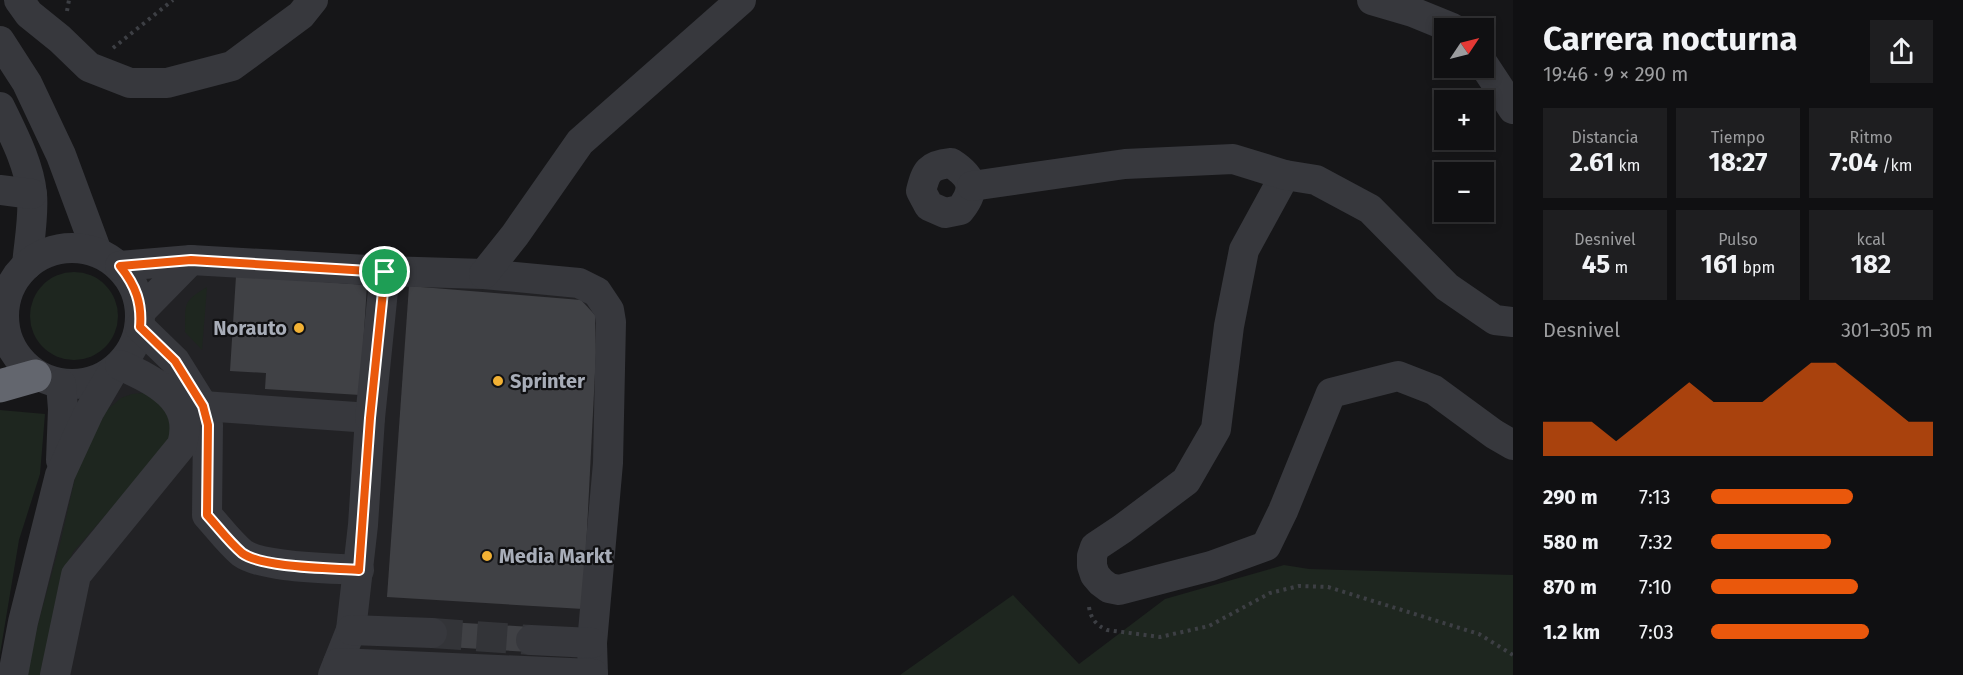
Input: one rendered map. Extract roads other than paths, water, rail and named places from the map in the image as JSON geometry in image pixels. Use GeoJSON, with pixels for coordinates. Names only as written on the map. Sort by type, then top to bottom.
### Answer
{"type":"FeatureCollection","features":[{"type":"Feature","properties":{"kind":"highway"},"geometry":{"type":"LineString","coordinates":[[0,386],[28,368]]}},
{"type":"Feature","properties":{"kind":"street"},"geometry":{"type":"LineString","coordinates":[[19,0],[29,14],[89,67],[130,83],[167,83],[232,66],[301,15],[313,0]]}},
{"type":"Feature","properties":{"kind":"street"},"geometry":{"type":"LineString","coordinates":[[484,273],[515,235],[580,142],[741,0]]}},
{"type":"Feature","properties":{"kind":"street"},"geometry":{"type":"LineString","coordinates":[[1372,0],[1434,21]]}},
{"type":"Feature","properties":{"kind":"street"},"geometry":{"type":"LineString","coordinates":[[0,41],[27,83],[109,259]]}},
{"type":"Feature","properties":{"kind":"street"},"geometry":{"type":"LineString","coordinates":[[1493,78],[1513,109]]}},
{"type":"Feature","properties":{"kind":"street"},"geometry":{"type":"LineString","coordinates":[[0,107],[19,148],[32,194],[27,264]]}},
{"type":"Feature","properties":{"kind":"street"},"geometry":{"type":"LineString","coordinates":[[972,186],[1125,164],[1233,159],[1285,175],[1316,180],[1370,209],[1447,286],[1495,320],[1513,322]]}},
{"type":"Feature","properties":{"kind":"street"},"geometry":{"type":"LineString","coordinates":[[1285,175],[1244,250],[1229,326],[1216,429],[1186,481],[1095,547],[1092,556],[1095,575],[1109,588],[1119,590],[1211,566],[1266,546],[1332,393],[1398,376],[1434,390],[1494,434],[1513,445]]}},
{"type":"Feature","properties":{"kind":"street"},"geometry":{"type":"LineString","coordinates":[[0,190],[32,194]]}},
{"type":"Feature","properties":{"kind":"street"},"geometry":{"type":"LineString","coordinates":[[13,675],[25,612],[60,475],[89,412],[135,344],[141,319],[138,294],[131,279],[109,259],[87,248],[68,247],[49,251],[27,264],[16,275],[3,304],[7,338],[28,368],[63,409],[60,475]]}},
{"type":"Feature","properties":{"kind":"street"},"geometry":{"type":"LineString","coordinates":[[109,259],[191,260],[385,272],[484,273],[579,283],[597,292],[609,310],[611,322],[608,463],[592,642],[593,675],[335,669],[351,630],[359,570],[370,418],[385,272]]}},
{"type":"Feature","properties":{"kind":"street"},"geometry":{"type":"LineString","coordinates":[[141,319],[191,260]]}},
{"type":"Feature","properties":{"kind":"street"},"geometry":{"type":"LineString","coordinates":[[141,319],[175,361],[203,406],[208,425],[207,515],[244,554],[263,561],[359,570]]}},
{"type":"Feature","properties":{"kind":"street"},"geometry":{"type":"LineString","coordinates":[[28,368],[85,384],[100,379],[117,368]]}},
{"type":"Feature","properties":{"kind":"street"},"geometry":{"type":"LineString","coordinates":[[55,675],[76,575],[182,445],[185,432],[180,407],[171,396],[153,380],[117,368]]}},
{"type":"Feature","properties":{"kind":"street"},"geometry":{"type":"LineString","coordinates":[[203,406],[370,418]]}},
{"type":"Feature","properties":{"kind":"street"},"geometry":{"type":"LineString","coordinates":[[351,630],[432,633]]}},
{"type":"Feature","properties":{"kind":"street"},"geometry":{"type":"LineString","coordinates":[[531,639],[592,642]]}},
{"type":"Feature","properties":{"kind":"tunnel"},"geometry":{"type":"LineString","coordinates":[[432,633],[531,640]]}},
{"type":"Feature","properties":{"kind":"place","name":"Norauto"},"geometry":{"type":"Point","coordinates":[299,328]}},
{"type":"Feature","properties":{"kind":"place","name":"Sprinter"},"geometry":{"type":"Point","coordinates":[498,381]}},
{"type":"Feature","properties":{"kind":"place","name":"Media Markt"},"geometry":{"type":"Point","coordinates":[487,556]}}]}
